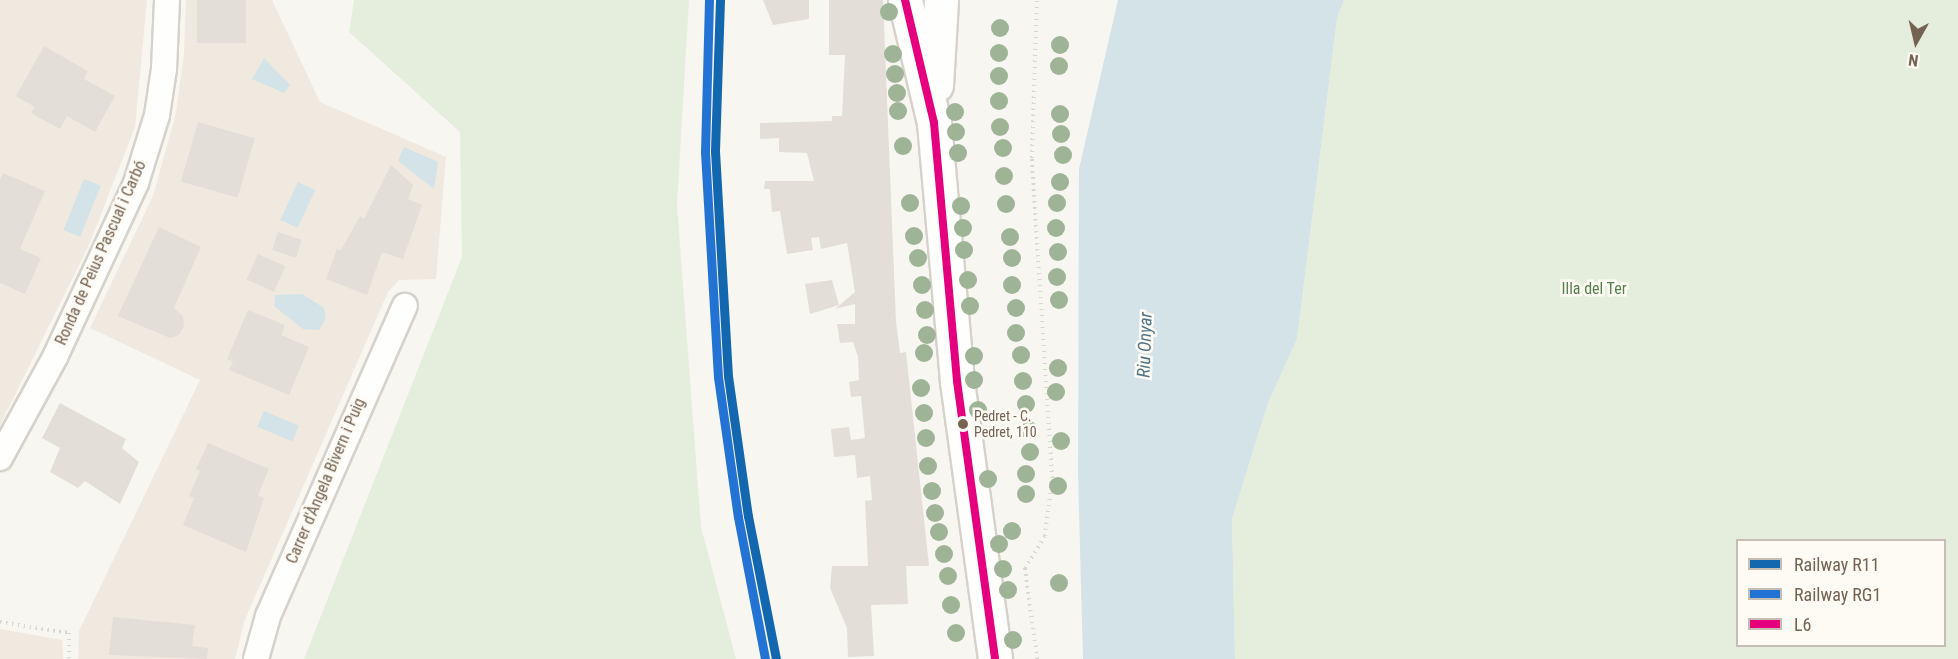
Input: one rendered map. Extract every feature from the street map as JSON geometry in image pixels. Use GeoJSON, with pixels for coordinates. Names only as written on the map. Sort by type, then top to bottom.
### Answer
{"type":"FeatureCollection","features":[{"type":"Feature","properties":{"kind":"street","name":"Ronda de Peius Pascual i Carbó"},"geometry":{"type":"LineString","coordinates":[[0,458],[55,357],[136,183],[157,115],[165,69],[167,0]]}},
{"type":"Feature","properties":{"kind":"street"},"geometry":{"type":"LineString","coordinates":[[905,0],[934,123],[957,381],[995,659]]}},
{"type":"Feature","properties":{"kind":"street"},"geometry":{"type":"LineString","coordinates":[[934,123],[941,0]]}},
{"type":"Feature","properties":{"kind":"street","name":"Carrer d'Àngela Bivern i Puig"},"geometry":{"type":"LineString","coordinates":[[256,659],[268,616],[405,306]]}},
{"type":"Feature","properties":{"kind":"path"},"geometry":{"type":"LineString","coordinates":[[1037,0],[1032,158],[1052,478],[1045,536],[1025,568],[1037,659]]}},
{"type":"Feature","properties":{"kind":"path"},"geometry":{"type":"LineString","coordinates":[[0,622],[69,633],[69,659]]}},
{"type":"Feature","properties":{"kind":"shaded area"},"geometry":{"type":"Polygon","coordinates":[[[0,0],[147,0],[135,127],[89,245],[0,425],[0,0]]]}},
{"type":"Feature","properties":{"kind":"shaded area"},"geometry":{"type":"Polygon","coordinates":[[[186,0],[272,0],[320,102],[446,157],[436,279],[399,280],[388,292],[244,622],[235,659],[78,659],[79,631],[200,380],[90,328],[153,196],[176,113],[184,53],[186,0]]]}},
{"type":"Feature","properties":{"kind":"shaded area"},"geometry":{"type":"Polygon","coordinates":[[[0,629],[62,640],[63,659],[0,659],[0,629]]]}},
{"type":"Feature","properties":{"kind":"green space"},"geometry":{"type":"Polygon","coordinates":[[[354,0],[689,0],[677,205],[701,527],[736,659],[304,659],[462,257],[460,132],[349,32],[354,0]]]}},
{"type":"Feature","properties":{"kind":"green space","name":"Illa del Ter"},"geometry":{"type":"Polygon","coordinates":[[[1344,0],[1958,0],[1958,659],[1235,659],[1232,519],[1268,403],[1297,339],[1337,18],[1344,0]]]}},
{"type":"Feature","properties":{"kind":"water","name":"Riu Onyar"},"geometry":{"type":"Polygon","coordinates":[[[1118,0],[1344,0],[1337,18],[1297,339],[1268,403],[1232,519],[1235,659],[1083,659],[1078,474],[1079,169],[1118,0]]]}},
{"type":"Feature","properties":{"kind":"water"},"geometry":{"type":"Polygon","coordinates":[[[264,58],[290,85],[284,93],[252,79],[264,58]]]}},
{"type":"Feature","properties":{"kind":"water"},"geometry":{"type":"Polygon","coordinates":[[[404,147],[438,162],[434,189],[398,161],[404,147]]]}},
{"type":"Feature","properties":{"kind":"water"},"geometry":{"type":"Polygon","coordinates":[[[84,179],[101,186],[80,237],[63,230],[84,179]]]}},
{"type":"Feature","properties":{"kind":"water"},"geometry":{"type":"Polygon","coordinates":[[[298,182],[315,190],[297,228],[280,220],[298,182]]]}},
{"type":"Feature","properties":{"kind":"water"},"geometry":{"type":"Polygon","coordinates":[[[302,294],[324,308],[326,318],[319,330],[303,329],[274,306],[275,295],[302,294]]]}},
{"type":"Feature","properties":{"kind":"water"},"geometry":{"type":"Polygon","coordinates":[[[264,411],[299,426],[292,441],[257,427],[264,411]]]}},
{"type":"Feature","properties":{"kind":"building"},"geometry":{"type":"Polygon","coordinates":[[[197,0],[246,0],[246,43],[197,43],[197,0]]]}},
{"type":"Feature","properties":{"kind":"building"},"geometry":{"type":"Polygon","coordinates":[[[763,0],[809,0],[809,19],[773,25],[763,0]]]}},
{"type":"Feature","properties":{"kind":"building"},"geometry":{"type":"Polygon","coordinates":[[[829,0],[883,0],[896,322],[900,353],[906,352],[929,566],[906,566],[908,604],[871,605],[874,656],[848,657],[847,628],[830,588],[832,566],[868,566],[865,501],[872,500],[870,476],[857,478],[855,455],[834,457],[831,429],[849,427],[851,440],[865,438],[861,396],[851,397],[849,382],[859,380],[858,357],[853,342],[840,343],[837,324],[855,324],[855,304],[835,309],[855,292],[847,243],[821,249],[819,237],[811,238],[813,250],[787,254],[780,211],[772,212],[770,189],[764,189],[765,181],[814,181],[807,153],[779,152],[779,138],[760,139],[760,123],[832,121],[832,116],[842,116],[845,55],[829,55],[829,0]]]}},
{"type":"Feature","properties":{"kind":"building"},"geometry":{"type":"Polygon","coordinates":[[[44,46],[88,71],[84,79],[115,96],[95,132],[67,116],[60,129],[31,113],[35,107],[16,96],[44,46]]]}},
{"type":"Feature","properties":{"kind":"building"},"geometry":{"type":"Polygon","coordinates":[[[198,122],[255,138],[238,198],[181,182],[198,122]]]}},
{"type":"Feature","properties":{"kind":"building"},"geometry":{"type":"Polygon","coordinates":[[[391,165],[413,185],[408,199],[422,205],[403,259],[382,252],[367,295],[326,279],[337,249],[341,250],[360,216],[364,219],[391,165]]]}},
{"type":"Feature","properties":{"kind":"building"},"geometry":{"type":"Polygon","coordinates":[[[3,173],[45,191],[20,249],[41,258],[25,294],[0,283],[0,180],[3,173]]]}},
{"type":"Feature","properties":{"kind":"building"},"geometry":{"type":"Polygon","coordinates":[[[159,227],[201,247],[174,308],[183,316],[184,326],[179,335],[170,338],[118,316],[159,227]]]}},
{"type":"Feature","properties":{"kind":"building"},"geometry":{"type":"Polygon","coordinates":[[[278,232],[302,240],[296,258],[272,250],[278,232]]]}},
{"type":"Feature","properties":{"kind":"building"},"geometry":{"type":"Polygon","coordinates":[[[258,254],[285,266],[274,292],[247,280],[258,254]]]}},
{"type":"Feature","properties":{"kind":"building"},"geometry":{"type":"Polygon","coordinates":[[[832,280],[839,305],[810,314],[805,284],[832,280]]]}},
{"type":"Feature","properties":{"kind":"building"},"geometry":{"type":"Polygon","coordinates":[[[248,310],[285,325],[281,335],[309,347],[289,395],[229,370],[233,362],[227,359],[248,310]]]}},
{"type":"Feature","properties":{"kind":"building"},"geometry":{"type":"Polygon","coordinates":[[[60,403],[126,439],[122,448],[139,462],[120,504],[85,481],[78,488],[50,472],[60,448],[42,438],[60,403]]]}},
{"type":"Feature","properties":{"kind":"building"},"geometry":{"type":"Polygon","coordinates":[[[208,443],[269,469],[258,495],[264,498],[246,552],[183,525],[194,498],[189,496],[200,471],[196,469],[208,443]]]}},
{"type":"Feature","properties":{"kind":"building"},"geometry":{"type":"Polygon","coordinates":[[[113,617],[195,625],[192,646],[208,648],[207,659],[109,655],[113,617]]]}},
{"type":"Feature","properties":{"kind":"rail line","name":"RG1"},"geometry":{"type":"LineString","coordinates":[[709,0],[705,152],[718,377],[738,517],[765,659]]}},
{"type":"Feature","properties":{"kind":"rail line","name":"R11"},"geometry":{"type":"LineString","coordinates":[[720,0],[715,151],[728,376],[748,516],[776,659]]}},
{"type":"Feature","properties":{"kind":"transit line","name":"L6"},"geometry":{"type":"LineString","coordinates":[[905,0],[934,123],[957,381],[995,659]]}},
{"type":"Feature","properties":{"kind":"place","name":"Pedret - C. Pedret, 110"},"geometry":{"type":"Point","coordinates":[963,424]}}]}
